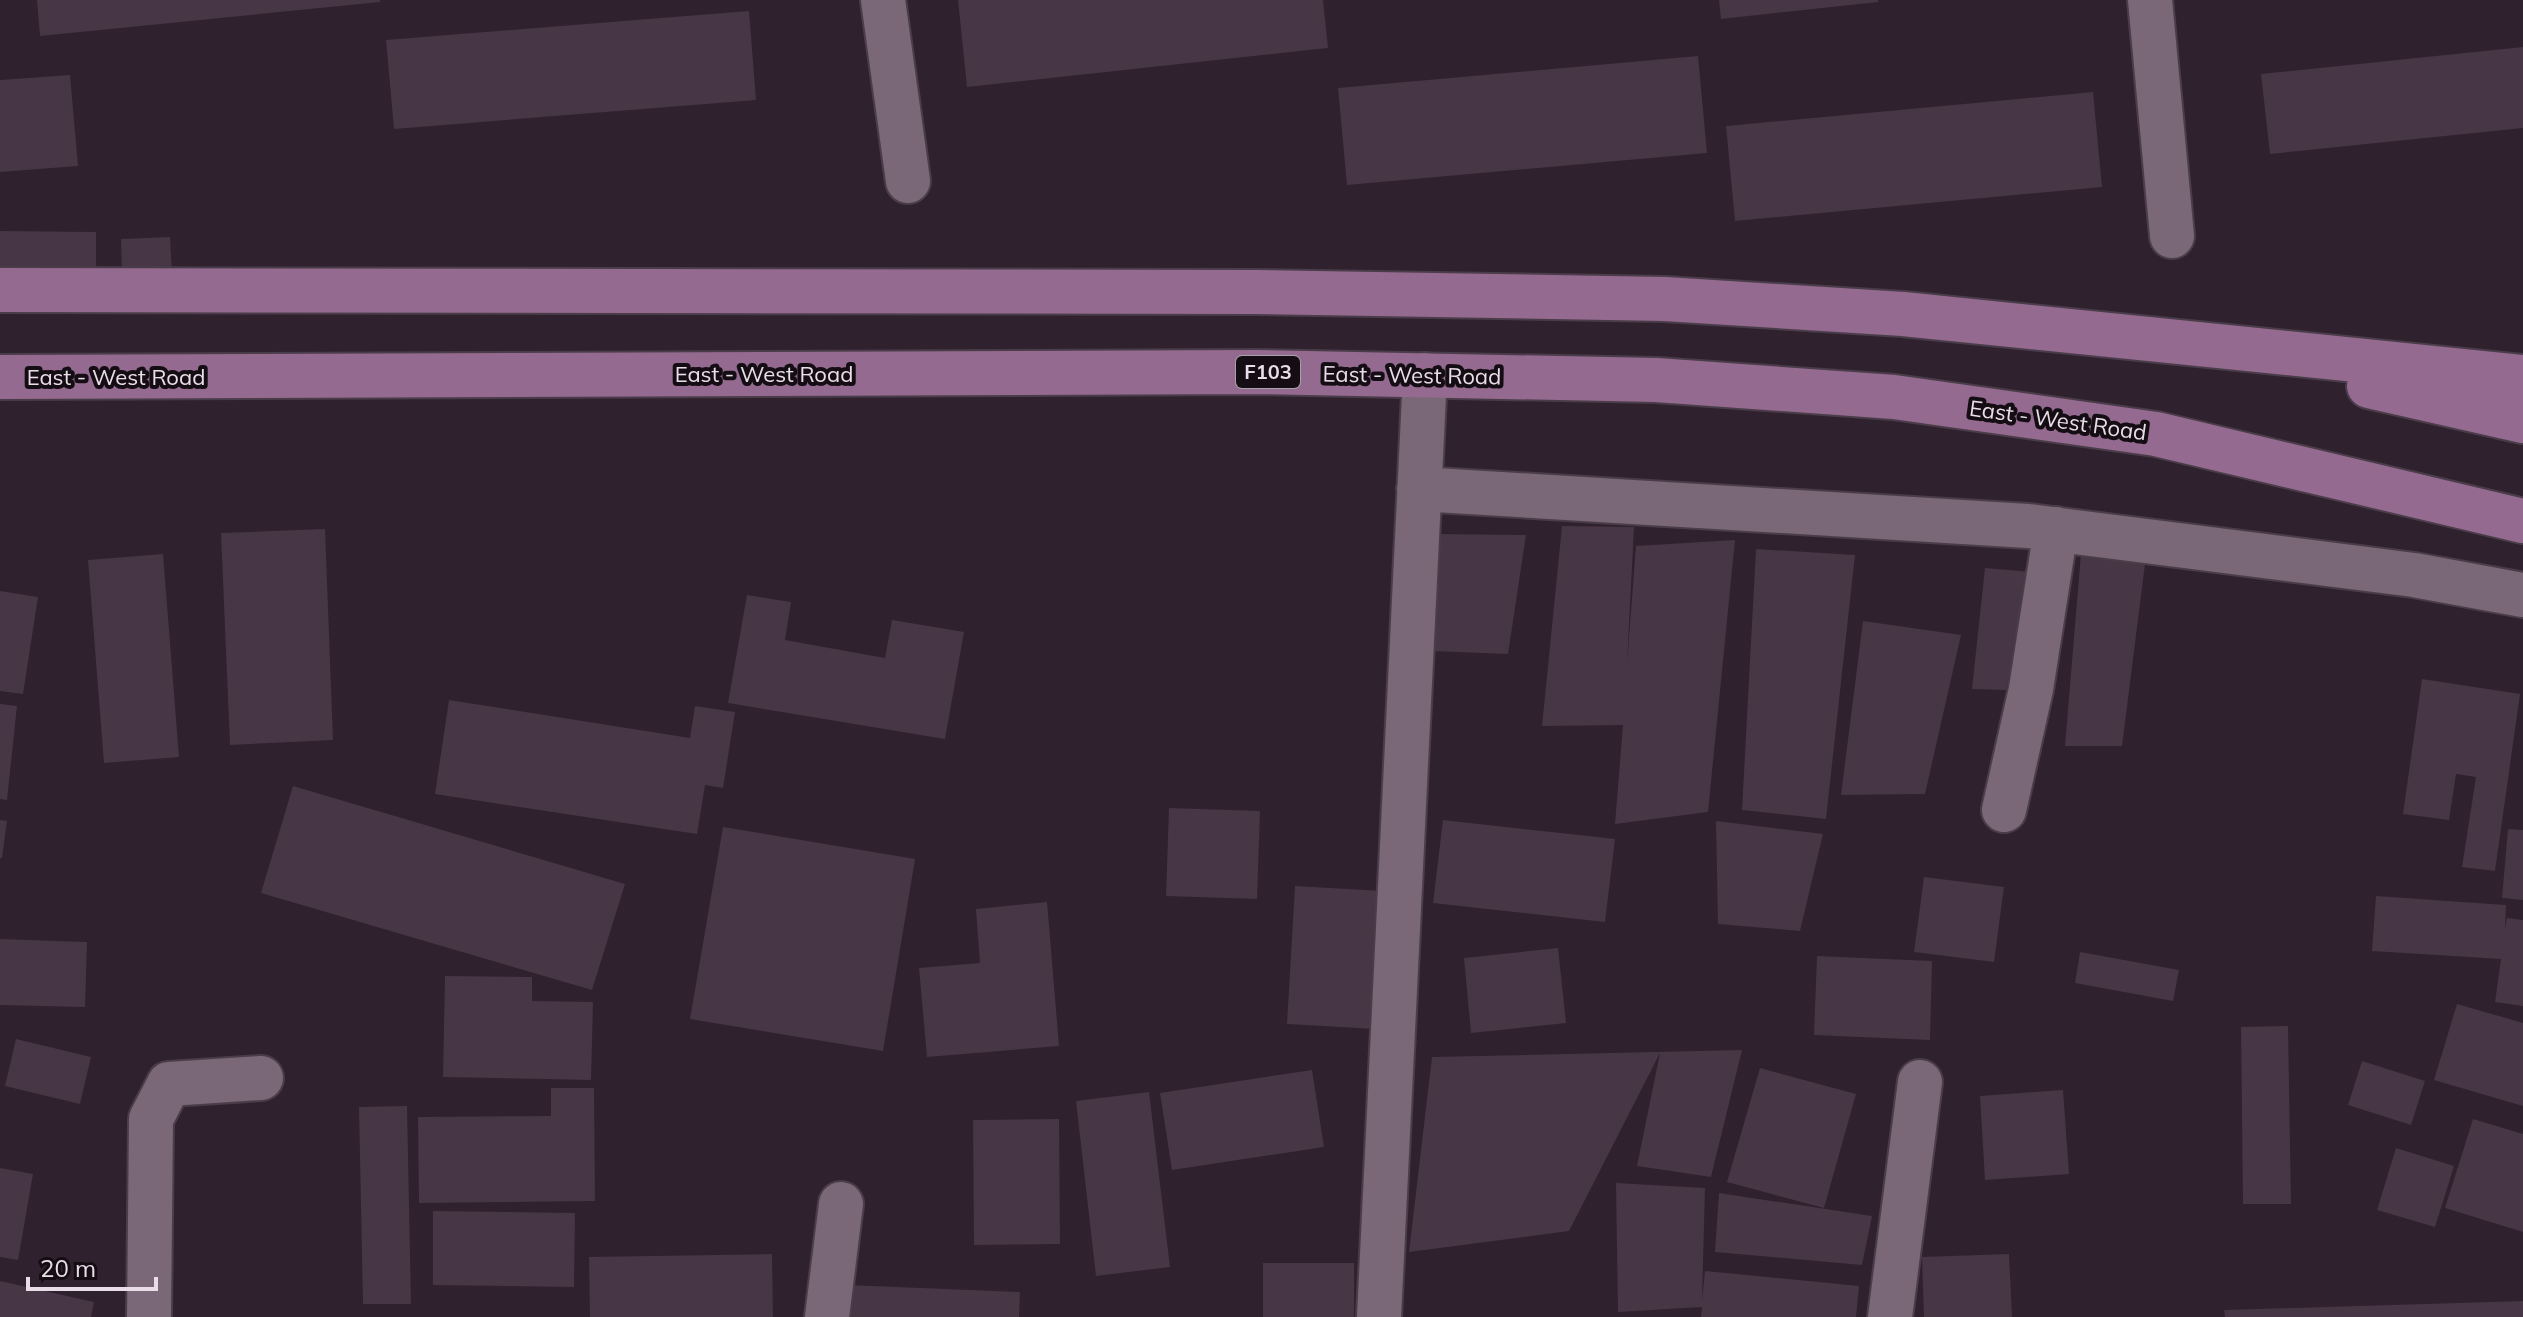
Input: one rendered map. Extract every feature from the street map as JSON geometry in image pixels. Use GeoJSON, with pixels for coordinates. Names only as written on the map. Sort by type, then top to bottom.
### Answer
{"type":"FeatureCollection","features":[{"type":"Feature","properties":{"kind":"main road"},"geometry":{"type":"LineString","coordinates":[[0,290],[1224,292],[1649,298],[1903,314],[2523,377]]}},
{"type":"Feature","properties":{"kind":"main road"},"geometry":{"type":"LineString","coordinates":[[2187,345],[2523,421]]}},
{"type":"Feature","properties":{"kind":"main road","name":"East - West Road"},"geometry":{"type":"LineString","coordinates":[[0,377],[1425,375],[1656,380],[1894,397],[2156,434],[2523,521]]}},
{"type":"Feature","properties":{"kind":"main road"},"geometry":{"type":"LineString","coordinates":[[2156,434],[2523,496]]}},
{"type":"Feature","properties":{"kind":"street"},"geometry":{"type":"LineString","coordinates":[[883,0],[908,181]]}},
{"type":"Feature","properties":{"kind":"street"},"geometry":{"type":"LineString","coordinates":[[2150,0],[2172,236]]}},
{"type":"Feature","properties":{"kind":"street"},"geometry":{"type":"LineString","coordinates":[[1379,1317],[1425,375]]}},
{"type":"Feature","properties":{"kind":"street"},"geometry":{"type":"LineString","coordinates":[[1419,489],[2056,529],[2414,575],[2523,595]]}},
{"type":"Feature","properties":{"kind":"street"},"geometry":{"type":"LineString","coordinates":[[2004,810],[2031,689],[2056,529]]}},
{"type":"Feature","properties":{"kind":"street"},"geometry":{"type":"LineString","coordinates":[[149,1317],[151,1119],[169,1084],[261,1078]]}},
{"type":"Feature","properties":{"kind":"street"},"geometry":{"type":"LineString","coordinates":[[1890,1317],[1920,1082]]}},
{"type":"Feature","properties":{"kind":"street"},"geometry":{"type":"LineString","coordinates":[[827,1317],[841,1204]]}},
{"type":"Feature","properties":{"kind":"building"},"geometry":{"type":"Polygon","coordinates":[[[37,0],[380,0],[380,2],[40,36],[37,0]]]}},
{"type":"Feature","properties":{"kind":"building"},"geometry":{"type":"Polygon","coordinates":[[[958,0],[1323,0],[1328,48],[967,87],[958,0]]]}},
{"type":"Feature","properties":{"kind":"building"},"geometry":{"type":"Polygon","coordinates":[[[1719,0],[1878,0],[1878,2],[1721,19],[1719,0]]]}},
{"type":"Feature","properties":{"kind":"building"},"geometry":{"type":"Polygon","coordinates":[[[749,11],[756,100],[394,129],[386,40],[749,11]]]}},
{"type":"Feature","properties":{"kind":"building"},"geometry":{"type":"Polygon","coordinates":[[[2523,47],[2523,128],[2270,154],[2261,74],[2523,47]]]}},
{"type":"Feature","properties":{"kind":"building"},"geometry":{"type":"Polygon","coordinates":[[[1698,56],[1707,153],[1347,185],[1338,88],[1698,56]]]}},
{"type":"Feature","properties":{"kind":"building"},"geometry":{"type":"Polygon","coordinates":[[[70,75],[78,166],[0,172],[0,80],[70,75]]]}},
{"type":"Feature","properties":{"kind":"building"},"geometry":{"type":"Polygon","coordinates":[[[2093,92],[2102,187],[1735,221],[1726,126],[2093,92]]]}},
{"type":"Feature","properties":{"kind":"building"},"geometry":{"type":"Polygon","coordinates":[[[0,231],[96,232],[96,274],[0,273],[0,231]]]}},
{"type":"Feature","properties":{"kind":"building"},"geometry":{"type":"Polygon","coordinates":[[[170,237],[172,274],[122,276],[121,239],[170,237]]]}},
{"type":"Feature","properties":{"kind":"building"},"geometry":{"type":"Polygon","coordinates":[[[1562,526],[1634,527],[1627,664],[1636,546],[1735,540],[1708,812],[1615,824],[1623,725],[1542,726],[1562,526]]]}},
{"type":"Feature","properties":{"kind":"building"},"geometry":{"type":"Polygon","coordinates":[[[325,529],[333,740],[230,745],[221,533],[325,529]]]}},
{"type":"Feature","properties":{"kind":"building"},"geometry":{"type":"Polygon","coordinates":[[[1438,534],[1526,535],[1508,654],[1431,651],[1438,534]]]}},
{"type":"Feature","properties":{"kind":"building"},"geometry":{"type":"Polygon","coordinates":[[[1756,549],[1855,555],[1826,819],[1742,810],[1756,549]]]}},
{"type":"Feature","properties":{"kind":"building"},"geometry":{"type":"Polygon","coordinates":[[[2081,553],[2146,556],[2122,746],[2065,746],[2081,553]]]}},
{"type":"Feature","properties":{"kind":"building"},"geometry":{"type":"Polygon","coordinates":[[[163,554],[179,757],[104,763],[88,560],[163,554]]]}},
{"type":"Feature","properties":{"kind":"building"},"geometry":{"type":"Polygon","coordinates":[[[1985,568],[2032,572],[2006,690],[1972,689],[1985,568]]]}},
{"type":"Feature","properties":{"kind":"building"},"geometry":{"type":"Polygon","coordinates":[[[0,591],[38,597],[23,694],[0,691],[0,591]]]}},
{"type":"Feature","properties":{"kind":"building"},"geometry":{"type":"Polygon","coordinates":[[[747,595],[791,602],[785,640],[885,658],[892,620],[964,632],[945,739],[728,703],[747,595]]]}},
{"type":"Feature","properties":{"kind":"building"},"geometry":{"type":"Polygon","coordinates":[[[1863,621],[1961,635],[1925,794],[1841,795],[1863,621]]]}},
{"type":"Feature","properties":{"kind":"building"},"geometry":{"type":"Polygon","coordinates":[[[2422,679],[2520,694],[2495,871],[2462,867],[2476,777],[2456,774],[2449,820],[2403,814],[2422,679]]]}},
{"type":"Feature","properties":{"kind":"building"},"geometry":{"type":"Polygon","coordinates":[[[449,700],[690,738],[695,706],[735,712],[723,788],[705,785],[697,834],[435,794],[449,700]]]}},
{"type":"Feature","properties":{"kind":"building"},"geometry":{"type":"Polygon","coordinates":[[[0,704],[17,706],[7,800],[0,799],[0,704]]]}},
{"type":"Feature","properties":{"kind":"building"},"geometry":{"type":"Polygon","coordinates":[[[293,786],[625,884],[592,990],[261,893],[293,786]]]}},
{"type":"Feature","properties":{"kind":"building"},"geometry":{"type":"Polygon","coordinates":[[[1169,808],[1260,811],[1257,899],[1166,896],[1169,808]]]}},
{"type":"Feature","properties":{"kind":"building"},"geometry":{"type":"Polygon","coordinates":[[[0,820],[7,821],[2,858],[0,858],[0,820]]]}},
{"type":"Feature","properties":{"kind":"building"},"geometry":{"type":"Polygon","coordinates":[[[1443,820],[1615,839],[1605,922],[1433,903],[1443,820]]]}},
{"type":"Feature","properties":{"kind":"building"},"geometry":{"type":"Polygon","coordinates":[[[1716,821],[1823,834],[1800,931],[1718,924],[1716,821]]]}},
{"type":"Feature","properties":{"kind":"building"},"geometry":{"type":"Polygon","coordinates":[[[723,827],[915,859],[883,1051],[690,1019],[723,827]]]}},
{"type":"Feature","properties":{"kind":"building"},"geometry":{"type":"Polygon","coordinates":[[[2508,829],[2523,830],[2523,900],[2502,898],[2508,829]]]}},
{"type":"Feature","properties":{"kind":"building"},"geometry":{"type":"Polygon","coordinates":[[[1924,877],[2004,887],[1994,962],[1914,952],[1924,877]]]}},
{"type":"Feature","properties":{"kind":"building"},"geometry":{"type":"Polygon","coordinates":[[[1295,886],[1383,891],[1375,1029],[1287,1024],[1295,886]]]}},
{"type":"Feature","properties":{"kind":"building"},"geometry":{"type":"Polygon","coordinates":[[[2376,896],[2506,905],[2505,929],[2507,918],[2523,920],[2523,1006],[2495,1002],[2501,959],[2372,951],[2376,896]]]}},
{"type":"Feature","properties":{"kind":"building"},"geometry":{"type":"Polygon","coordinates":[[[1047,902],[1059,1046],[927,1057],[919,968],[980,963],[976,909],[1047,902]]]}},
{"type":"Feature","properties":{"kind":"building"},"geometry":{"type":"Polygon","coordinates":[[[0,939],[87,942],[85,1007],[0,1005],[0,939]]]}},
{"type":"Feature","properties":{"kind":"building"},"geometry":{"type":"Polygon","coordinates":[[[1558,948],[1566,1023],[1471,1033],[1464,958],[1558,948]]]}},
{"type":"Feature","properties":{"kind":"building"},"geometry":{"type":"Polygon","coordinates":[[[2080,952],[2179,970],[2173,1001],[2075,983],[2080,952]]]}},
{"type":"Feature","properties":{"kind":"building"},"geometry":{"type":"Polygon","coordinates":[[[1817,956],[1932,961],[1930,1040],[1814,1035],[1817,956]]]}},
{"type":"Feature","properties":{"kind":"building"},"geometry":{"type":"Polygon","coordinates":[[[445,976],[532,977],[532,1001],[593,1002],[591,1080],[443,1077],[445,976]]]}},
{"type":"Feature","properties":{"kind":"building"},"geometry":{"type":"Polygon","coordinates":[[[2457,1004],[2523,1023],[2523,1106],[2434,1080],[2457,1004]]]}},
{"type":"Feature","properties":{"kind":"building"},"geometry":{"type":"Polygon","coordinates":[[[2288,1026],[2291,1204],[2243,1204],[2241,1027],[2288,1026]]]}},
{"type":"Feature","properties":{"kind":"building"},"geometry":{"type":"Polygon","coordinates":[[[16,1039],[91,1057],[80,1104],[5,1086],[16,1039]]]}},
{"type":"Feature","properties":{"kind":"building"},"geometry":{"type":"Polygon","coordinates":[[[1742,1050],[1711,1177],[1637,1166],[1660,1053],[1569,1231],[1409,1252],[1432,1057],[1742,1050]]]}},
{"type":"Feature","properties":{"kind":"building"},"geometry":{"type":"Polygon","coordinates":[[[2362,1061],[2425,1081],[2411,1125],[2348,1105],[2362,1061]]]}},
{"type":"Feature","properties":{"kind":"building"},"geometry":{"type":"Polygon","coordinates":[[[1760,1068],[1856,1094],[1824,1208],[1727,1182],[1760,1068]]]}},
{"type":"Feature","properties":{"kind":"building"},"geometry":{"type":"Polygon","coordinates":[[[1312,1070],[1324,1147],[1172,1170],[1160,1093],[1312,1070]]]}},
{"type":"Feature","properties":{"kind":"building"},"geometry":{"type":"Polygon","coordinates":[[[551,1088],[594,1088],[595,1201],[419,1203],[418,1117],[551,1116],[551,1088]]]}},
{"type":"Feature","properties":{"kind":"building"},"geometry":{"type":"Polygon","coordinates":[[[2063,1090],[2069,1174],[1985,1180],[1980,1096],[2063,1090]]]}},
{"type":"Feature","properties":{"kind":"building"},"geometry":{"type":"Polygon","coordinates":[[[1149,1092],[1170,1267],[1096,1276],[1076,1101],[1149,1092]]]}},
{"type":"Feature","properties":{"kind":"building"},"geometry":{"type":"Polygon","coordinates":[[[407,1106],[411,1304],[363,1304],[359,1107],[407,1106]]]}},
{"type":"Feature","properties":{"kind":"building"},"geometry":{"type":"Polygon","coordinates":[[[1059,1119],[1060,1244],[974,1245],[973,1120],[1059,1119]]]}},
{"type":"Feature","properties":{"kind":"building"},"geometry":{"type":"Polygon","coordinates":[[[2473,1119],[2523,1134],[2523,1232],[2445,1208],[2473,1119]]]}},
{"type":"Feature","properties":{"kind":"building"},"geometry":{"type":"Polygon","coordinates":[[[2396,1148],[2454,1166],[2435,1227],[2377,1210],[2396,1148]]]}},
{"type":"Feature","properties":{"kind":"building"},"geometry":{"type":"Polygon","coordinates":[[[0,1168],[33,1174],[18,1260],[0,1257],[0,1168]]]}},
{"type":"Feature","properties":{"kind":"building"},"geometry":{"type":"Polygon","coordinates":[[[1616,1183],[1705,1188],[1702,1300],[1705,1271],[1859,1286],[1856,1317],[1701,1317],[1702,1307],[1618,1312],[1616,1183]]]}},
{"type":"Feature","properties":{"kind":"building"},"geometry":{"type":"Polygon","coordinates":[[[1719,1193],[1872,1216],[1862,1265],[1715,1252],[1719,1193]]]}},
{"type":"Feature","properties":{"kind":"building"},"geometry":{"type":"Polygon","coordinates":[[[433,1211],[575,1213],[574,1287],[433,1285],[433,1211]]]}},
{"type":"Feature","properties":{"kind":"building"},"geometry":{"type":"Polygon","coordinates":[[[772,1254],[773,1317],[590,1317],[589,1257],[772,1254]]]}},
{"type":"Feature","properties":{"kind":"building"},"geometry":{"type":"Polygon","coordinates":[[[2009,1254],[2012,1317],[1924,1317],[1922,1257],[2009,1254]]]}},
{"type":"Feature","properties":{"kind":"building"},"geometry":{"type":"Polygon","coordinates":[[[1263,1263],[1354,1263],[1354,1317],[1263,1317],[1263,1263]]]}},
{"type":"Feature","properties":{"kind":"building"},"geometry":{"type":"Polygon","coordinates":[[[0,1281],[94,1302],[91,1317],[0,1317],[0,1281]]]}},
{"type":"Feature","properties":{"kind":"building"},"geometry":{"type":"Polygon","coordinates":[[[848,1285],[1020,1292],[1019,1317],[846,1317],[848,1285]]]}},
{"type":"Feature","properties":{"kind":"building"},"geometry":{"type":"Polygon","coordinates":[[[2523,1301],[2523,1317],[2225,1317],[2224,1310],[2523,1301]]]}}]}
